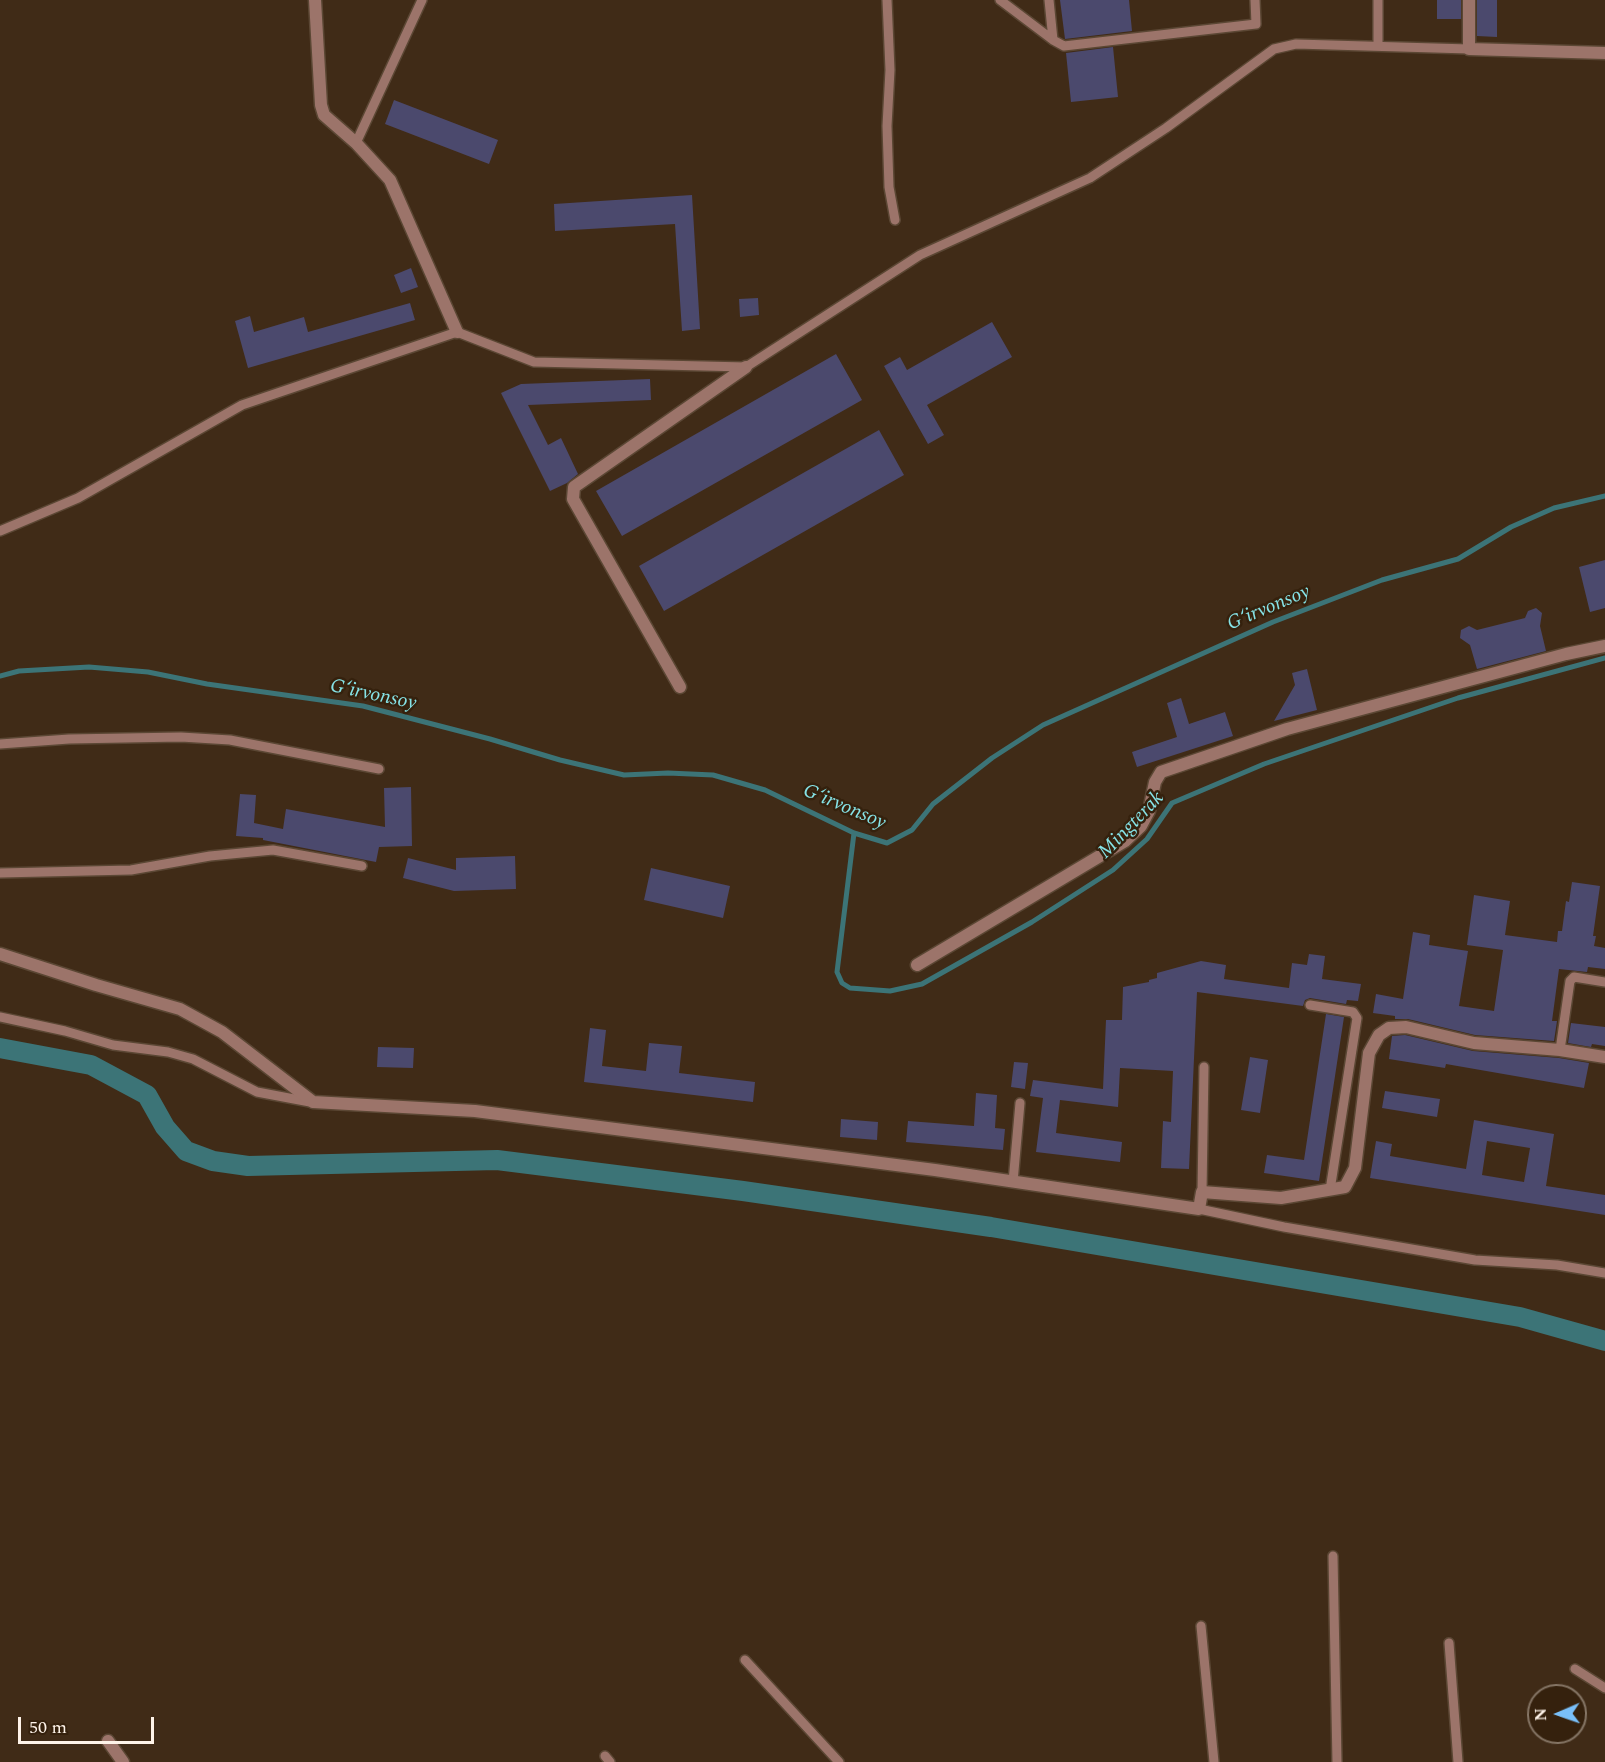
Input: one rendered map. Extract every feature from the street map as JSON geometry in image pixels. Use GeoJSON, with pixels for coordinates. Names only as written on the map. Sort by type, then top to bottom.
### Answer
{"type":"FeatureCollection","features":[{"type":"Feature","properties":{"kind":"street"},"geometry":{"type":"LineString","coordinates":[[315,0],[321,105],[324,115],[356,143],[390,180],[457,332]]}},
{"type":"Feature","properties":{"kind":"street"},"geometry":{"type":"LineString","coordinates":[[1469,0],[1469,49],[1605,53]]}},
{"type":"Feature","properties":{"kind":"street"},"geometry":{"type":"LineString","coordinates":[[680,687],[573,499],[574,487],[746,367]]}},
{"type":"Feature","properties":{"kind":"street"},"geometry":{"type":"LineString","coordinates":[[917,965],[1125,841],[1145,819],[1155,782],[1161,772],[1287,729],[1566,654],[1605,646]]}},
{"type":"Feature","properties":{"kind":"street"},"geometry":{"type":"LineString","coordinates":[[0,954],[180,1010],[222,1032],[313,1102],[475,1111],[935,1170],[1199,1209],[1202,1192],[1281,1198],[1345,1187],[1355,1168],[1369,1053],[1379,1035],[1389,1028],[1406,1028],[1474,1043],[1560,1050],[1605,1057]]}},
{"type":"Feature","properties":{"kind":"street"},"geometry":{"type":"LineString","coordinates":[[108,1741],[123,1762]]}},
{"type":"Feature","properties":{"kind":"lane"},"geometry":{"type":"LineString","coordinates":[[356,143],[422,0]]}},
{"type":"Feature","properties":{"kind":"lane"},"geometry":{"type":"LineString","coordinates":[[887,0],[891,70],[887,126],[889,187],[894,220]]}},
{"type":"Feature","properties":{"kind":"lane"},"geometry":{"type":"LineString","coordinates":[[1000,0],[1064,46],[1256,24],[1255,0]]}},
{"type":"Feature","properties":{"kind":"lane"},"geometry":{"type":"LineString","coordinates":[[1049,0],[1053,40]]}},
{"type":"Feature","properties":{"kind":"lane"},"geometry":{"type":"LineString","coordinates":[[1378,0],[1378,46]]}},
{"type":"Feature","properties":{"kind":"lane"},"geometry":{"type":"LineString","coordinates":[[0,531],[78,498],[242,405],[457,332],[534,362],[746,367],[920,255],[1090,178],[1166,128],[1274,49],[1296,44],[1469,49]]}},
{"type":"Feature","properties":{"kind":"lane"},"geometry":{"type":"LineString","coordinates":[[0,744],[69,739],[181,737],[230,740],[379,769]]}},
{"type":"Feature","properties":{"kind":"lane"},"geometry":{"type":"LineString","coordinates":[[0,873],[131,870],[219,855],[273,850],[362,866]]}},
{"type":"Feature","properties":{"kind":"lane"},"geometry":{"type":"LineString","coordinates":[[1560,1050],[1570,981],[1574,977],[1605,982]]}},
{"type":"Feature","properties":{"kind":"lane"},"geometry":{"type":"LineString","coordinates":[[1310,1005],[1353,1012],[1357,1018],[1330,1190]]}},
{"type":"Feature","properties":{"kind":"lane"},"geometry":{"type":"LineString","coordinates":[[0,1017],[65,1031],[113,1045],[168,1052],[193,1059],[257,1092],[313,1102]]}},
{"type":"Feature","properties":{"kind":"lane"},"geometry":{"type":"LineString","coordinates":[[1202,1192],[1204,1067]]}},
{"type":"Feature","properties":{"kind":"lane"},"geometry":{"type":"LineString","coordinates":[[1013,1182],[1020,1103]]}},
{"type":"Feature","properties":{"kind":"lane"},"geometry":{"type":"LineString","coordinates":[[1199,1209],[1284,1227],[1475,1260],[1557,1265],[1605,1273]]}},
{"type":"Feature","properties":{"kind":"lane"},"geometry":{"type":"LineString","coordinates":[[1333,1556],[1337,1762]]}},
{"type":"Feature","properties":{"kind":"lane"},"geometry":{"type":"LineString","coordinates":[[1201,1626],[1214,1762]]}},
{"type":"Feature","properties":{"kind":"lane"},"geometry":{"type":"LineString","coordinates":[[1449,1643],[1458,1762]]}},
{"type":"Feature","properties":{"kind":"lane"},"geometry":{"type":"LineString","coordinates":[[745,1660],[839,1762]]}},
{"type":"Feature","properties":{"kind":"lane"},"geometry":{"type":"LineString","coordinates":[[1575,1669],[1605,1688]]}},
{"type":"Feature","properties":{"kind":"building"},"geometry":{"type":"Polygon","coordinates":[[[1060,0],[1129,0],[1132,31],[1065,39],[1060,0]]]}},
{"type":"Feature","properties":{"kind":"building"},"geometry":{"type":"Polygon","coordinates":[[[1437,0],[1461,0],[1461,19],[1437,19],[1437,0]]]}},
{"type":"Feature","properties":{"kind":"building"},"geometry":{"type":"Polygon","coordinates":[[[1477,0],[1497,0],[1497,37],[1477,36],[1477,0]]]}},
{"type":"Feature","properties":{"kind":"building"},"geometry":{"type":"Polygon","coordinates":[[[1113,47],[1118,97],[1071,102],[1066,53],[1113,47]]]}},
{"type":"Feature","properties":{"kind":"building"},"geometry":{"type":"Polygon","coordinates":[[[394,100],[498,140],[489,164],[385,124],[394,100]]]}},
{"type":"Feature","properties":{"kind":"building"},"geometry":{"type":"Polygon","coordinates":[[[692,195],[700,329],[682,331],[675,224],[555,231],[554,204],[692,195]]]}},
{"type":"Feature","properties":{"kind":"building"},"geometry":{"type":"Polygon","coordinates":[[[411,268],[418,287],[401,293],[394,275],[411,268]]]}},
{"type":"Feature","properties":{"kind":"building"},"geometry":{"type":"Polygon","coordinates":[[[758,298],[759,315],[740,317],[739,299],[758,298]]]}},
{"type":"Feature","properties":{"kind":"building"},"geometry":{"type":"Polygon","coordinates":[[[410,303],[415,320],[248,368],[235,321],[250,316],[254,332],[304,317],[308,332],[410,303]]]}},
{"type":"Feature","properties":{"kind":"building"},"geometry":{"type":"Polygon","coordinates":[[[992,322],[1012,357],[927,405],[944,435],[928,444],[884,366],[900,357],[907,370],[992,322]]]}},
{"type":"Feature","properties":{"kind":"building"},"geometry":{"type":"Polygon","coordinates":[[[836,354],[862,400],[622,536],[596,491],[836,354]]]}},
{"type":"Feature","properties":{"kind":"building"},"geometry":{"type":"Polygon","coordinates":[[[650,379],[651,400],[528,405],[548,445],[561,438],[578,474],[567,483],[550,491],[501,393],[521,384],[650,379]]]}},
{"type":"Feature","properties":{"kind":"building"},"geometry":{"type":"Polygon","coordinates":[[[879,430],[904,475],[664,611],[639,566],[879,430]]]}},
{"type":"Feature","properties":{"kind":"building"},"geometry":{"type":"Polygon","coordinates":[[[1605,560],[1605,608],[1590,612],[1579,567],[1605,560]]]}},
{"type":"Feature","properties":{"kind":"building"},"geometry":{"type":"Polygon","coordinates":[[[1536,608],[1542,613],[1540,626],[1546,651],[1477,669],[1470,645],[1460,638],[1461,630],[1469,626],[1477,630],[1525,618],[1528,611],[1536,608]]]}},
{"type":"Feature","properties":{"kind":"building"},"geometry":{"type":"Polygon","coordinates":[[[1307,669],[1317,710],[1274,721],[1295,685],[1292,673],[1307,669]]]}},
{"type":"Feature","properties":{"kind":"building"},"geometry":{"type":"Polygon","coordinates":[[[1181,698],[1189,724],[1225,712],[1233,736],[1137,767],[1132,752],[1177,737],[1167,703],[1181,698]]]}},
{"type":"Feature","properties":{"kind":"building"},"geometry":{"type":"Polygon","coordinates":[[[411,787],[412,846],[379,847],[376,862],[263,840],[263,838],[236,836],[240,794],[256,795],[254,823],[283,829],[286,809],[385,827],[384,788],[411,787]]]}},
{"type":"Feature","properties":{"kind":"building"},"geometry":{"type":"Polygon","coordinates":[[[515,856],[516,889],[454,891],[403,878],[408,858],[456,870],[456,858],[515,856]]]}},
{"type":"Feature","properties":{"kind":"building"},"geometry":{"type":"Polygon","coordinates":[[[651,868],[730,886],[723,918],[644,900],[651,868]]]}},
{"type":"Feature","properties":{"kind":"building"},"geometry":{"type":"Polygon","coordinates":[[[1572,882],[1600,886],[1593,936],[1596,936],[1594,946],[1605,948],[1605,969],[1588,967],[1587,972],[1559,969],[1552,1021],[1557,1021],[1554,1041],[1475,1035],[1373,1013],[1376,994],[1403,999],[1413,932],[1430,935],[1429,945],[1468,951],[1459,1006],[1494,1011],[1503,950],[1467,945],[1474,895],[1510,901],[1505,935],[1557,942],[1558,931],[1562,931],[1566,901],[1569,902],[1572,882]]]}},
{"type":"Feature","properties":{"kind":"building"},"geometry":{"type":"Polygon","coordinates":[[[1309,954],[1325,956],[1322,979],[1361,984],[1358,1001],[1347,1000],[1346,1004],[1310,998],[1305,1000],[1303,1006],[1197,992],[1189,1169],[1161,1168],[1163,1121],[1171,1122],[1173,1071],[1120,1068],[1118,1107],[1060,1100],[1056,1133],[1122,1142],[1120,1162],[1036,1152],[1043,1098],[1030,1096],[1033,1080],[1103,1089],[1106,1020],[1122,1020],[1123,987],[1149,982],[1157,978],[1157,973],[1201,961],[1226,965],[1224,979],[1289,988],[1292,963],[1307,965],[1309,954]]]}},
{"type":"Feature","properties":{"kind":"building"},"geometry":{"type":"Polygon","coordinates":[[[1326,1014],[1344,1017],[1319,1181],[1264,1173],[1267,1155],[1304,1160],[1326,1014]]]}},
{"type":"Feature","properties":{"kind":"building"},"geometry":{"type":"Polygon","coordinates":[[[1571,1023],[1605,1027],[1605,1046],[1592,1044],[1591,1047],[1568,1043],[1571,1023]]]}},
{"type":"Feature","properties":{"kind":"building"},"geometry":{"type":"Polygon","coordinates":[[[590,1028],[606,1030],[602,1066],[646,1071],[649,1043],[682,1046],[679,1073],[755,1082],[753,1102],[584,1082],[590,1028]]]}},
{"type":"Feature","properties":{"kind":"building"},"geometry":{"type":"Polygon","coordinates":[[[1405,1035],[1473,1051],[1559,1058],[1589,1063],[1584,1088],[1446,1064],[1445,1068],[1389,1059],[1392,1036],[1405,1035]]]}},
{"type":"Feature","properties":{"kind":"building"},"geometry":{"type":"Polygon","coordinates":[[[378,1047],[414,1048],[413,1068],[377,1067],[378,1047]]]}},
{"type":"Feature","properties":{"kind":"building"},"geometry":{"type":"Polygon","coordinates":[[[1250,1057],[1268,1060],[1260,1113],[1241,1110],[1250,1057]]]}},
{"type":"Feature","properties":{"kind":"building"},"geometry":{"type":"Polygon","coordinates":[[[1014,1062],[1028,1063],[1025,1089],[1011,1087],[1014,1062]]]}},
{"type":"Feature","properties":{"kind":"building"},"geometry":{"type":"Polygon","coordinates":[[[1385,1091],[1440,1099],[1437,1117],[1382,1108],[1385,1091]]]}},
{"type":"Feature","properties":{"kind":"building"},"geometry":{"type":"Polygon","coordinates":[[[976,1093],[997,1095],[995,1128],[1005,1129],[1003,1150],[906,1142],[908,1121],[974,1126],[976,1093]]]}},
{"type":"Feature","properties":{"kind":"building"},"geometry":{"type":"Polygon","coordinates":[[[841,1119],[878,1122],[877,1140],[840,1137],[841,1119]]]}},
{"type":"Feature","properties":{"kind":"building"},"geometry":{"type":"Polygon","coordinates":[[[1474,1120],[1554,1134],[1546,1186],[1605,1195],[1605,1215],[1370,1178],[1376,1141],[1392,1144],[1390,1156],[1466,1169],[1474,1120]],[[1487,1141],[1482,1175],[1524,1182],[1530,1148],[1487,1141]]]}},
{"type":"Feature","properties":{"kind":"waterway","name":"G‘irvonsoy"},"geometry":{"type":"LineString","coordinates":[[0,676],[19,671],[89,667],[148,672],[207,684],[363,706],[560,760],[624,775],[668,773],[713,775],[765,790],[854,833],[887,843],[912,830],[933,804],[992,758],[1043,725],[1273,622],[1382,580],[1458,559],[1511,527],[1554,508],[1605,496]]}},
{"type":"Feature","properties":{"kind":"waterway","name":"Mingterak"},"geometry":{"type":"LineString","coordinates":[[854,833],[837,972],[842,983],[850,988],[890,991],[922,984],[1032,922],[1113,870],[1147,839],[1172,803],[1264,764],[1458,698],[1605,658]]}},
{"type":"Feature","properties":{"kind":"waterway"},"geometry":{"type":"LineString","coordinates":[[0,1048],[91,1065],[147,1095],[165,1127],[186,1151],[213,1161],[248,1166],[497,1160],[743,1191],[991,1227],[1520,1317],[1605,1341]]}}]}
